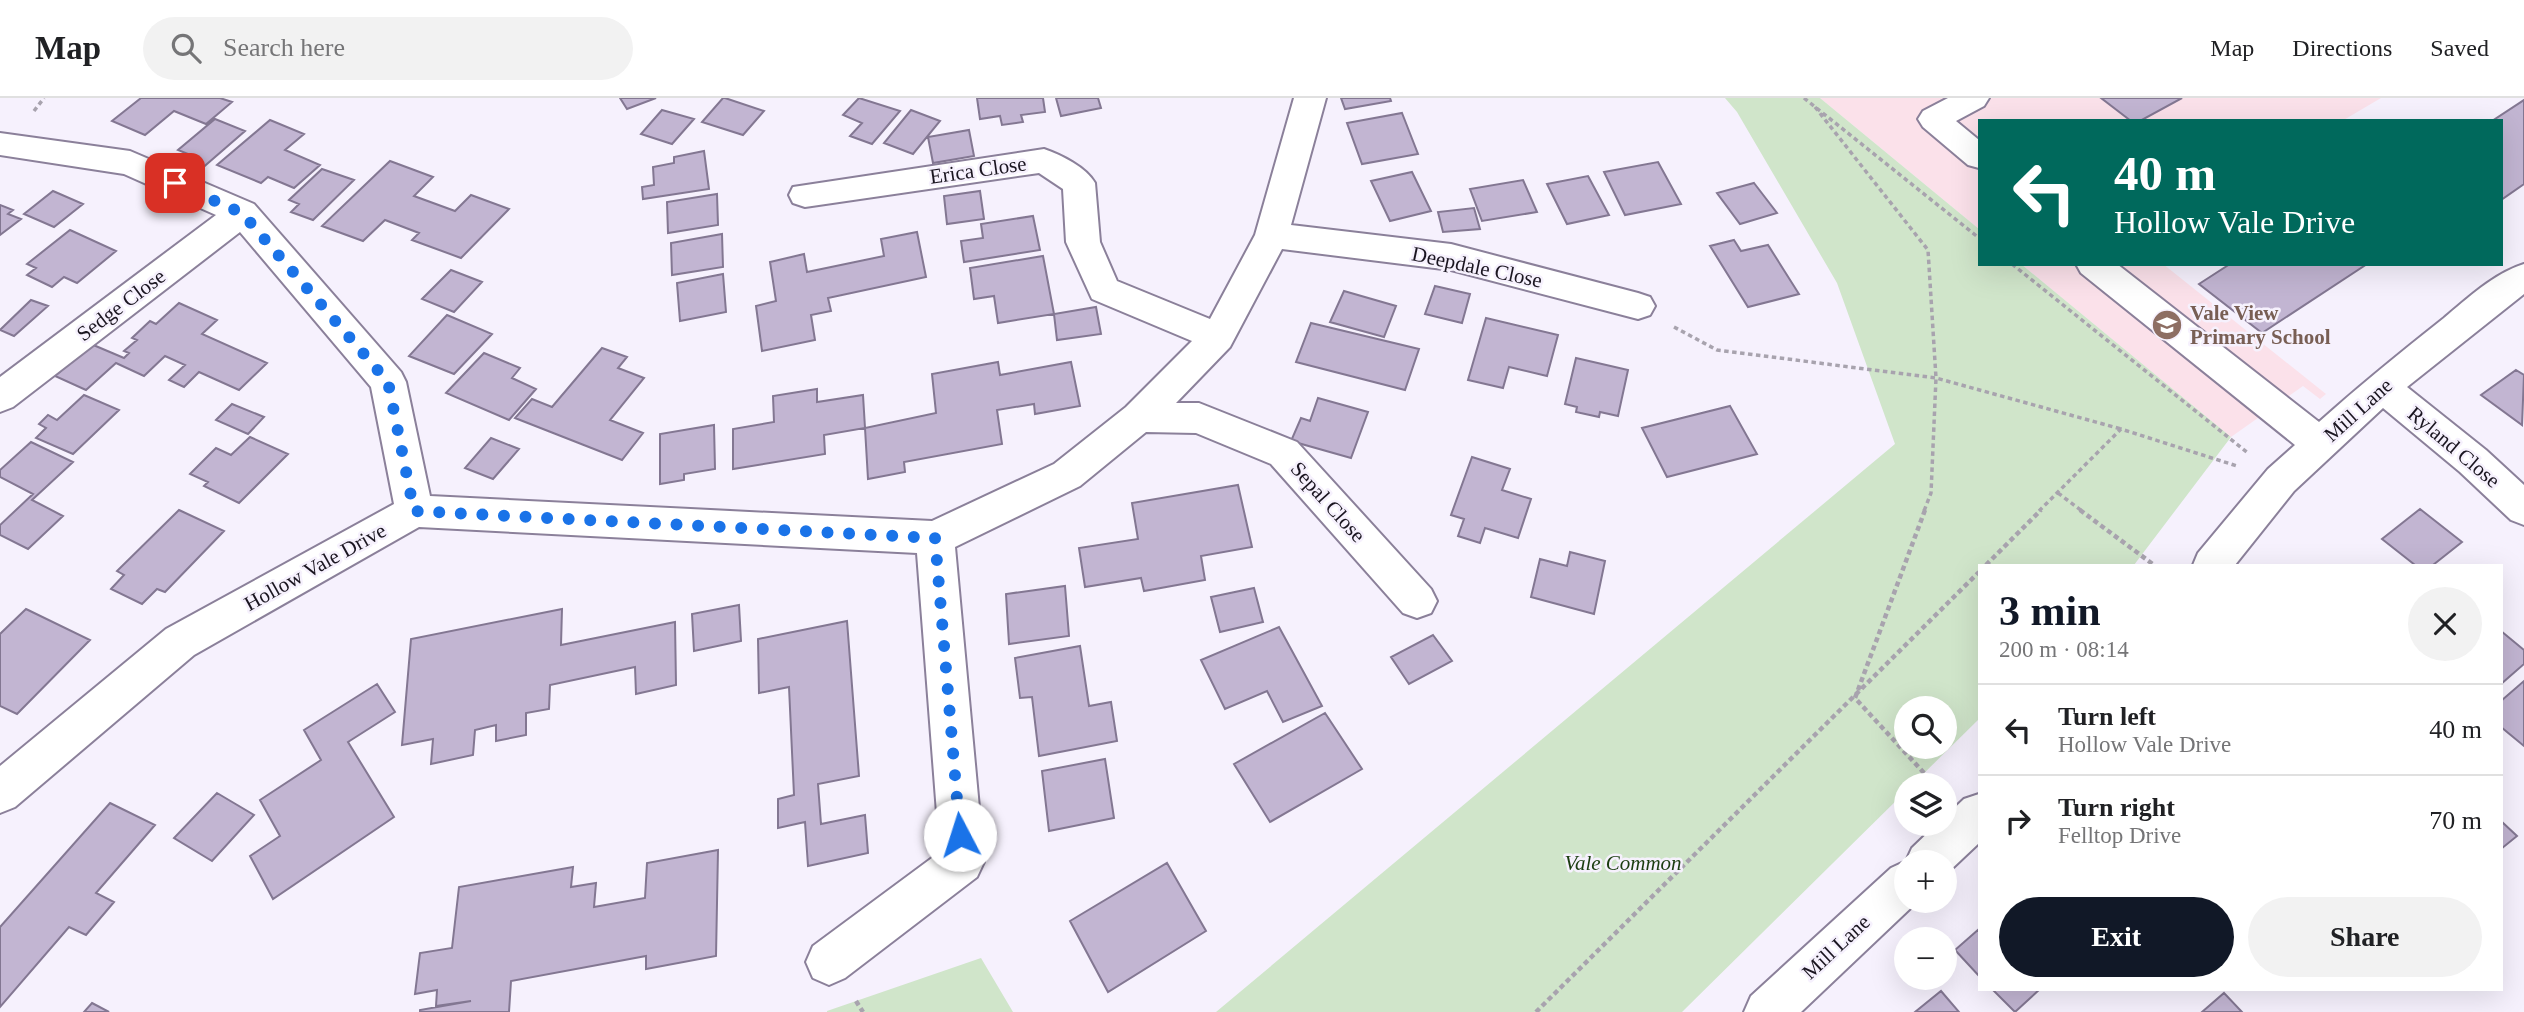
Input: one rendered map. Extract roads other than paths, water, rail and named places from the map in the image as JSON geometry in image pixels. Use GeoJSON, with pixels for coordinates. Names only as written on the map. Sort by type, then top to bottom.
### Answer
{"type":"FeatureCollection","features":[{"type":"Feature","properties":{"kind":"street"},"geometry":{"type":"LineString","coordinates":[[0,144],[130,163],[242,213],[388,382],[414,511],[935,538],[1067,475],[1139,417],[1218,337],[1272,235],[1310,98]]}},
{"type":"Feature","properties":{"kind":"street"},"geometry":{"type":"LineString","coordinates":[[1973,98],[1934,119],[1978,156]]}},
{"type":"Feature","properties":{"kind":"street","name":"Erica Close"},"geometry":{"type":"LineString","coordinates":[[805,194],[1044,161],[1079,183],[1083,242],[1104,290],[1218,337]]}},
{"type":"Feature","properties":{"kind":"street","name":"Sedge Close"},"geometry":{"type":"LineString","coordinates":[[0,397],[242,213]]}},
{"type":"Feature","properties":{"kind":"street","name":"Deepdale Close"},"geometry":{"type":"LineString","coordinates":[[1272,235],[1451,257],[1638,306]]}},
{"type":"Feature","properties":{"kind":"street"},"geometry":{"type":"LineString","coordinates":[[2096,266],[2320,444]]}},
{"type":"Feature","properties":{"kind":"street","name":"Mill Lane"},"geometry":{"type":"LineString","coordinates":[[2214,564],[2281,480],[2382,387],[2500,292],[2524,277]]}},
{"type":"Feature","properties":{"kind":"street","name":"Ryland Close"},"geometry":{"type":"LineString","coordinates":[[2382,387],[2473,461],[2524,509]]}},
{"type":"Feature","properties":{"kind":"street","name":"Sepal Close"},"geometry":{"type":"LineString","coordinates":[[1139,417],[1199,418],[1284,453],[1416,601]]}},
{"type":"Feature","properties":{"kind":"street","name":"Hollow Vale Drive"},"geometry":{"type":"LineString","coordinates":[[0,793],[180,642],[414,511]]}},
{"type":"Feature","properties":{"kind":"street"},"geometry":{"type":"LineString","coordinates":[[829,962],[962,862],[935,538]]}},
{"type":"Feature","properties":{"kind":"street"},"geometry":{"type":"LineString","coordinates":[[1941,850],[1978,815]]}},
{"type":"Feature","properties":{"kind":"street","name":"Mill Lane"},"geometry":{"type":"LineString","coordinates":[[1767,1012],[1894,894]]}},
{"type":"Feature","properties":{"kind":"place","name":"Vale View Primary School"},"geometry":{"type":"Point","coordinates":[2167,325]}},
{"type":"Feature","properties":{"kind":"park label","name":"Vale Common"},"geometry":{"type":"Point","coordinates":[1623,863]}}]}
